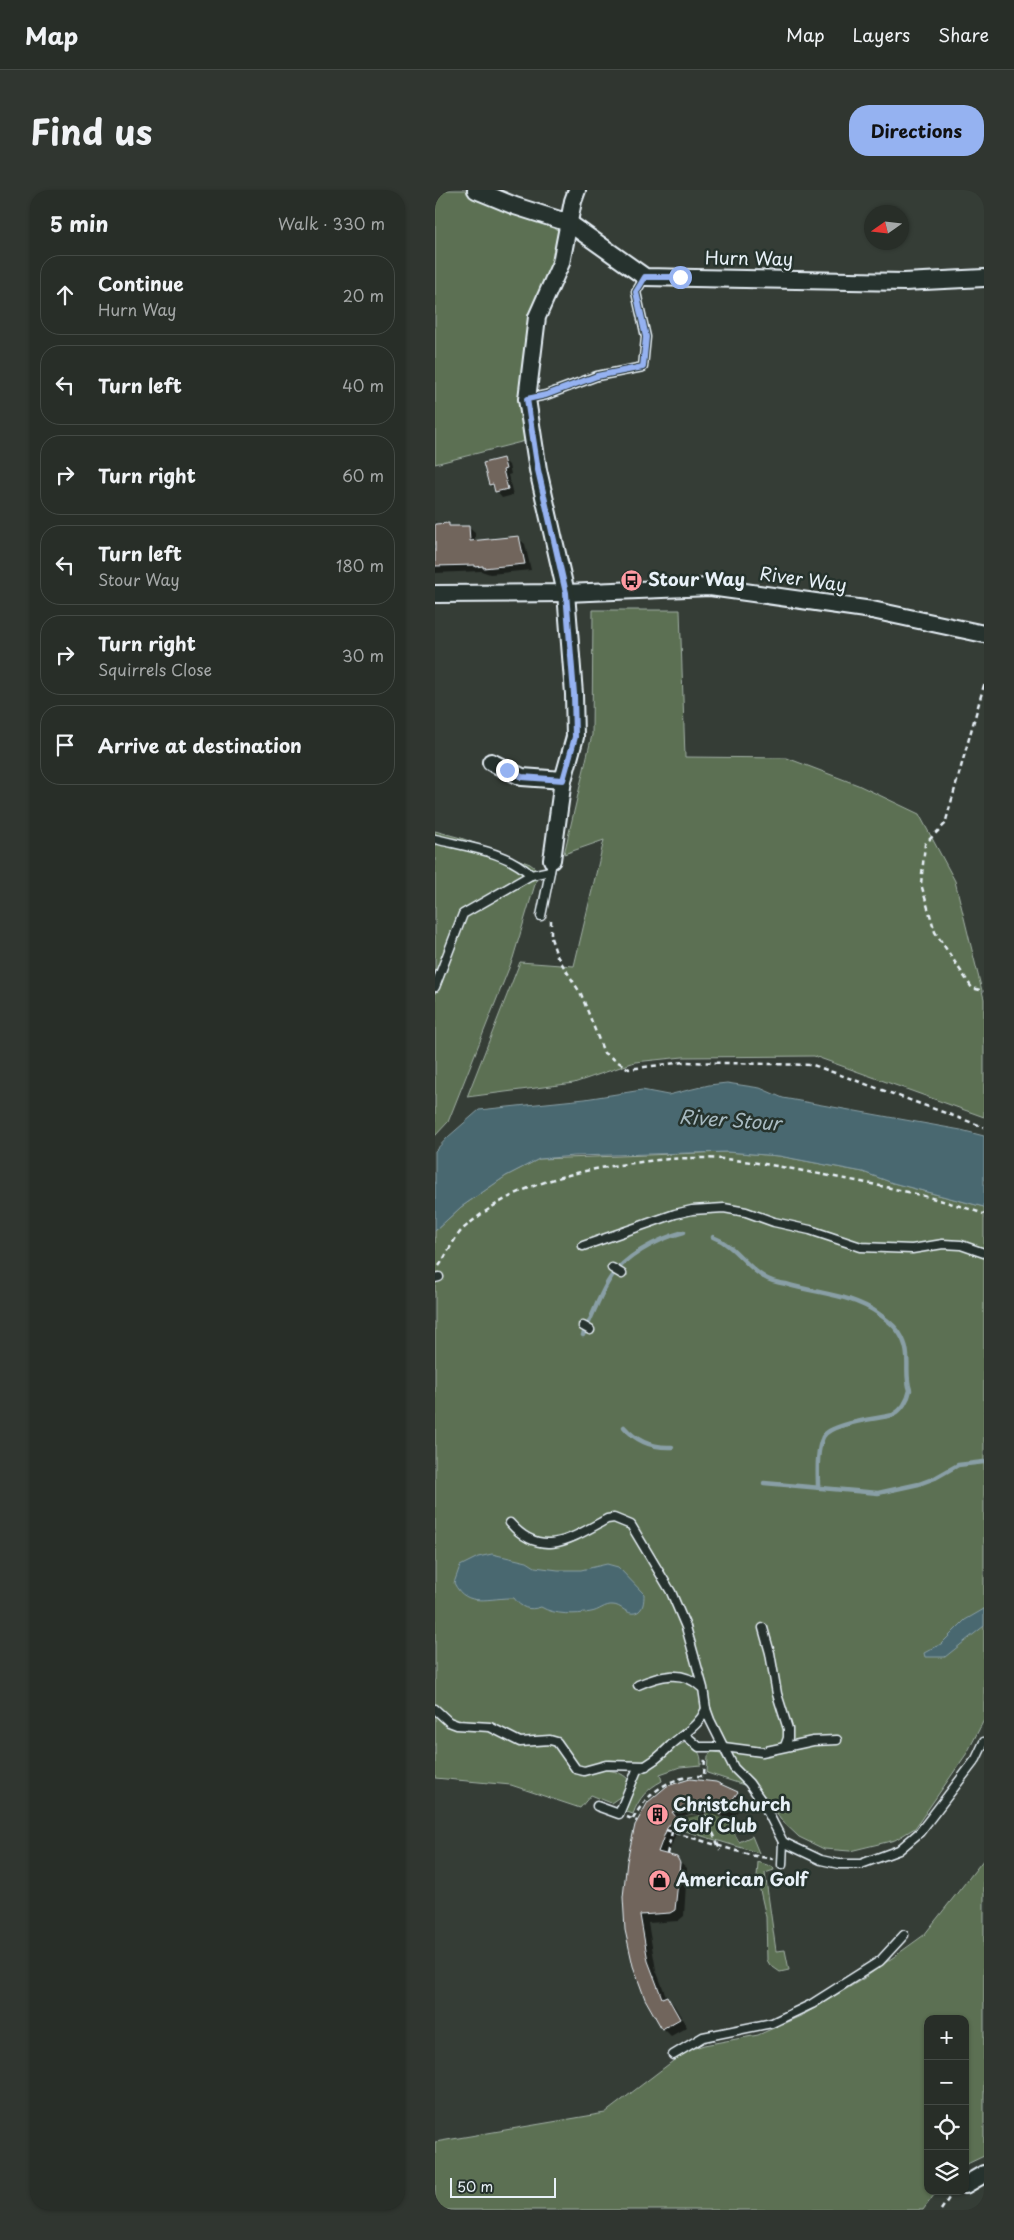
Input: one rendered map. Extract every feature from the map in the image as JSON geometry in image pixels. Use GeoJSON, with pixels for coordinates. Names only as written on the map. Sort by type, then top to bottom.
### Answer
{"type":"FeatureCollection","features":[{"type":"Feature","properties":{"kind":"street"},"geometry":{"type":"LineString","coordinates":[[476,190],[515,206],[569,223],[645,277]]}},
{"type":"Feature","properties":{"kind":"street"},"geometry":{"type":"LineString","coordinates":[[551,865],[563,780],[575,737],[574,694],[566,593],[538,470],[527,399],[537,317],[561,263],[577,190]]}},
{"type":"Feature","properties":{"kind":"street","name":"Hurn Way"},"geometry":{"type":"LineString","coordinates":[[645,277],[904,282],[984,278]]}},
{"type":"Feature","properties":{"kind":"street","name":"River Way"},"geometry":{"type":"LineString","coordinates":[[435,594],[566,593],[710,587],[872,610],[984,634]]}},
{"type":"Feature","properties":{"kind":"street"},"geometry":{"type":"LineString","coordinates":[[491,762],[522,777],[563,780]]}},
{"type":"Feature","properties":{"kind":"street"},"geometry":{"type":"LineString","coordinates":[[969,2182],[984,2174]]}},
{"type":"Feature","properties":{"kind":"lane"},"geometry":{"type":"LineString","coordinates":[[527,399],[546,395],[597,376],[643,367],[646,337],[636,292],[645,277]]}},
{"type":"Feature","properties":{"kind":"lane"},"geometry":{"type":"LineString","coordinates":[[435,839],[469,845],[524,868],[531,876]]}},
{"type":"Feature","properties":{"kind":"lane"},"geometry":{"type":"LineString","coordinates":[[435,987],[463,914],[551,865]]}},
{"type":"Feature","properties":{"kind":"lane"},"geometry":{"type":"LineString","coordinates":[[541,916],[551,865]]}},
{"type":"Feature","properties":{"kind":"lane"},"geometry":{"type":"LineString","coordinates":[[583,1246],[675,1214],[692,1210],[724,1208],[746,1212],[773,1222],[810,1230],[861,1247],[912,1249],[943,1244],[961,1245],[984,1253]]}},
{"type":"Feature","properties":{"kind":"lane"},"geometry":{"type":"LineString","coordinates":[[612,1268],[622,1274]]}},
{"type":"Feature","properties":{"kind":"lane"},"geometry":{"type":"LineString","coordinates":[[510,1523],[521,1536],[535,1542],[568,1540],[607,1519],[614,1518],[631,1525],[663,1578],[686,1627],[703,1688],[705,1709],[703,1717],[658,1759],[637,1770],[619,1814],[597,1806]]}},
{"type":"Feature","properties":{"kind":"lane"},"geometry":{"type":"LineString","coordinates":[[763,1628],[769,1646],[777,1694],[788,1729],[788,1738],[785,1746]]}},
{"type":"Feature","properties":{"kind":"lane"},"geometry":{"type":"LineString","coordinates":[[638,1685],[660,1676],[670,1675],[694,1680],[703,1688]]}},
{"type":"Feature","properties":{"kind":"lane"},"geometry":{"type":"LineString","coordinates":[[705,1709],[734,1768],[749,1783],[763,1804],[783,1842],[782,1863]]}},
{"type":"Feature","properties":{"kind":"lane"},"geometry":{"type":"LineString","coordinates":[[435,1710],[449,1722],[457,1725],[490,1727],[520,1742],[550,1740],[557,1742],[576,1769],[584,1771],[606,1765],[646,1766]]}},
{"type":"Feature","properties":{"kind":"lane"},"geometry":{"type":"LineString","coordinates":[[685,1735],[699,1747],[724,1747],[762,1752],[813,1741],[837,1740]]}},
{"type":"Feature","properties":{"kind":"lane"},"geometry":{"type":"LineString","coordinates":[[783,1842],[821,1860],[839,1864],[861,1864],[899,1850],[920,1832],[976,1759],[984,1742]]}},
{"type":"Feature","properties":{"kind":"lane"},"geometry":{"type":"LineString","coordinates":[[673,2055],[703,2038],[772,2023],[812,2004],[880,1961],[904,1935]]}},
{"type":"Feature","properties":{"kind":"path"},"geometry":{"type":"LineString","coordinates":[[984,685],[945,824],[925,844],[921,884],[935,932],[972,988],[984,991]]}},
{"type":"Feature","properties":{"kind":"path"},"geometry":{"type":"LineString","coordinates":[[541,916],[551,920],[551,938],[557,956],[581,994],[604,1053],[629,1069],[684,1062],[813,1065],[984,1126]]}},
{"type":"Feature","properties":{"kind":"path"},"geometry":{"type":"LineString","coordinates":[[437,1275],[462,1230],[505,1198],[540,1182],[577,1171],[646,1161],[699,1158],[753,1162],[898,1188],[984,1214]]}},
{"type":"Feature","properties":{"kind":"path"},"geometry":{"type":"LineString","coordinates":[[633,1819],[653,1792],[681,1779],[704,1776],[705,1748]]}},
{"type":"Feature","properties":{"kind":"path"},"geometry":{"type":"LineString","coordinates":[[705,1806],[707,1818],[720,1848]]}},
{"type":"Feature","properties":{"kind":"path"},"geometry":{"type":"LineString","coordinates":[[666,1830],[720,1848],[782,1863]]}},
{"type":"Feature","properties":{"kind":"path"},"geometry":{"type":"LineString","coordinates":[[667,1854],[672,1832]]}},
{"type":"Feature","properties":{"kind":"path"},"geometry":{"type":"LineString","coordinates":[[941,2210],[951,2195]]}},
{"type":"Feature","properties":{"kind":"green space"},"geometry":{"type":"Polygon","coordinates":[[[435,190],[476,190],[569,223],[537,317],[533,439],[435,464],[435,190]]]}},
{"type":"Feature","properties":{"kind":"green space"},"geometry":{"type":"Polygon","coordinates":[[[593,610],[680,610],[685,757],[787,758],[858,785],[919,814],[955,881],[984,999],[984,1117],[814,1056],[683,1057],[635,1062],[574,1083],[467,1097],[520,962],[574,966],[604,840],[564,854],[592,735],[593,610]]]}},
{"type":"Feature","properties":{"kind":"green space"},"geometry":{"type":"Polygon","coordinates":[[[435,831],[461,838],[530,864],[539,871],[513,958],[448,1122],[435,1136],[435,831]]]}},
{"type":"Feature","properties":{"kind":"green space"},"geometry":{"type":"Polygon","coordinates":[[[727,1152],[779,1156],[863,1172],[893,1183],[984,1207],[984,1720],[967,1753],[915,1828],[895,1840],[850,1851],[824,1849],[799,1837],[780,1819],[774,1807],[730,1756],[722,1733],[702,1702],[695,1720],[682,1735],[651,1760],[643,1763],[609,1760],[584,1768],[574,1763],[569,1766],[581,1776],[606,1770],[618,1772],[628,1779],[624,1794],[611,1803],[591,1795],[580,1808],[511,1785],[435,1778],[435,1231],[461,1207],[506,1176],[539,1159],[727,1152]]]}},
{"type":"Feature","properties":{"kind":"green space"},"geometry":{"type":"Polygon","coordinates":[[[684,1743],[692,1746],[699,1753],[701,1765],[680,1767],[660,1774],[662,1781],[644,1795],[633,1814],[624,1811],[639,1772],[656,1765],[673,1748],[684,1743]]]}},
{"type":"Feature","properties":{"kind":"green space"},"geometry":{"type":"Polygon","coordinates":[[[712,1751],[720,1753],[732,1772],[747,1786],[707,1773],[708,1756],[712,1751]]]}},
{"type":"Feature","properties":{"kind":"green space"},"geometry":{"type":"Polygon","coordinates":[[[707,1807],[718,1813],[726,1821],[739,1842],[752,1836],[759,1853],[672,1827],[687,1815],[705,1818],[707,1807]]]}},
{"type":"Feature","properties":{"kind":"green space"},"geometry":{"type":"Polygon","coordinates":[[[984,1859],[984,2156],[969,2163],[969,2015],[924,2015],[924,2195],[934,2195],[923,2210],[435,2210],[435,2142],[605,2113],[686,2051],[704,2045],[758,2035],[803,2015],[863,1979],[924,1935],[984,1859]]]}},
{"type":"Feature","properties":{"kind":"green space"},"geometry":{"type":"Polygon","coordinates":[[[758,1862],[773,1867],[774,1870],[765,1873],[776,1951],[785,1950],[789,1970],[780,1972],[770,1965],[767,1960],[766,1917],[757,1877],[758,1862]]]}},
{"type":"Feature","properties":{"kind":"water","name":"River Stour"},"geometry":{"type":"Polygon","coordinates":[[[727,1083],[760,1088],[783,1098],[961,1130],[984,1136],[984,1207],[893,1183],[863,1172],[779,1156],[727,1152],[574,1156],[539,1159],[506,1176],[461,1207],[435,1231],[435,1151],[479,1110],[585,1099],[642,1090],[668,1095],[709,1085],[727,1083]]]}},
{"type":"Feature","properties":{"kind":"water"},"geometry":{"type":"Polygon","coordinates":[[[492,1554],[527,1562],[535,1567],[558,1570],[581,1570],[607,1564],[618,1567],[644,1594],[643,1605],[635,1613],[629,1613],[616,1605],[610,1605],[591,1612],[565,1614],[552,1612],[541,1607],[526,1608],[514,1598],[480,1600],[465,1596],[454,1583],[460,1566],[478,1557],[492,1554]]]}},
{"type":"Feature","properties":{"kind":"water"},"geometry":{"type":"Polygon","coordinates":[[[984,1609],[984,1626],[945,1657],[925,1657],[924,1653],[941,1644],[965,1620],[984,1609]]]}},
{"type":"Feature","properties":{"kind":"building"},"geometry":{"type":"Polygon","coordinates":[[[503,458],[506,469],[503,470],[508,489],[495,492],[493,484],[489,485],[483,463],[503,458]]]}},
{"type":"Feature","properties":{"kind":"building"},"geometry":{"type":"Polygon","coordinates":[[[449,523],[449,526],[469,526],[470,541],[519,536],[525,564],[483,568],[483,566],[475,567],[475,565],[435,566],[435,524],[449,523]]]}},
{"type":"Feature","properties":{"kind":"building"},"geometry":{"type":"Polygon","coordinates":[[[690,1779],[716,1782],[738,1792],[721,1815],[714,1810],[700,1806],[672,1812],[676,1817],[667,1828],[658,1852],[677,1857],[680,1863],[675,1910],[670,1913],[640,1915],[648,1961],[662,1998],[667,1996],[680,2019],[662,2029],[645,1999],[633,1966],[625,1930],[623,1897],[627,1861],[635,1825],[648,1802],[667,1786],[690,1779]]]}},
{"type":"Feature","properties":{"kind":"waterway"},"geometry":{"type":"LineString","coordinates":[[583,1335],[604,1288],[614,1273],[641,1250],[663,1239],[684,1232]]}},
{"type":"Feature","properties":{"kind":"waterway"},"geometry":{"type":"LineString","coordinates":[[713,1237],[728,1245],[751,1267],[769,1280],[846,1298],[868,1307],[894,1326],[904,1342],[910,1390],[904,1404],[893,1415],[855,1422],[827,1432],[819,1449],[818,1488]]}},
{"type":"Feature","properties":{"kind":"waterway"},"geometry":{"type":"LineString","coordinates":[[624,1427],[634,1437],[646,1443],[672,1447]]}},
{"type":"Feature","properties":{"kind":"waterway"},"geometry":{"type":"LineString","coordinates":[[764,1483],[878,1493],[919,1484],[935,1478],[958,1465],[984,1462]]}},
{"type":"Feature","properties":{"kind":"place","name":"Stour Way"},"geometry":{"type":"Point","coordinates":[632,580]}},
{"type":"Feature","properties":{"kind":"place","name":"Christchurch Golf Club"},"geometry":{"type":"Point","coordinates":[657,1815]}},
{"type":"Feature","properties":{"kind":"place","name":"American Golf"},"geometry":{"type":"Point","coordinates":[660,1880]}},
{"type":"Feature","properties":{"kind":"route"},"geometry":{"type":"LineString","coordinates":[[507,770],[522,777],[563,780],[575,737],[574,694],[566,593],[538,470],[527,399],[546,395],[597,376],[643,367],[646,337],[636,292],[645,277],[680,277]]}}]}
